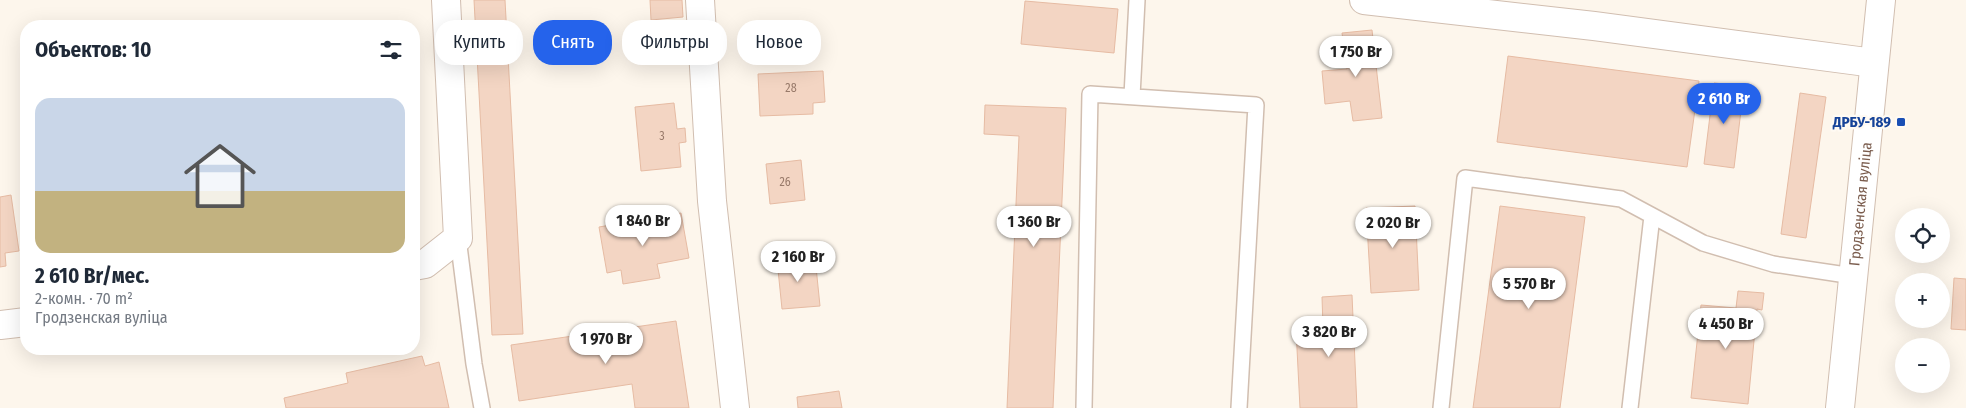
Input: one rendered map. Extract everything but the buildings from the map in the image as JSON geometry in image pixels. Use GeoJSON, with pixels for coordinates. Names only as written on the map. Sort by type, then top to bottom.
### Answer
{"type":"FeatureCollection","features":[{"type":"Feature","properties":{"kind":"street"},"geometry":{"type":"LineString","coordinates":[[420,265],[425,264],[458,238],[446,0]]}},
{"type":"Feature","properties":{"kind":"street"},"geometry":{"type":"LineString","coordinates":[[700,0],[712,201],[734,408]]}},
{"type":"Feature","properties":{"kind":"street"},"geometry":{"type":"LineString","coordinates":[[1364,0],[1594,26],[1874,63]]}},
{"type":"Feature","properties":{"kind":"street","name":"Гродзенская вуліца"},"geometry":{"type":"LineString","coordinates":[[1840,408],[1881,0]]}},
{"type":"Feature","properties":{"kind":"street"},"geometry":{"type":"LineString","coordinates":[[0,325],[20,323]]}},
{"type":"Feature","properties":{"kind":"lane"},"geometry":{"type":"LineString","coordinates":[[1132,96],[1137,0]]}},
{"type":"Feature","properties":{"kind":"lane"},"geometry":{"type":"LineString","coordinates":[[1084,408],[1090,94],[1256,105],[1239,408]]}},
{"type":"Feature","properties":{"kind":"lane"},"geometry":{"type":"LineString","coordinates":[[1441,408],[1465,178],[1621,199],[1703,243],[1772,264],[1853,276]]}},
{"type":"Feature","properties":{"kind":"lane"},"geometry":{"type":"LineString","coordinates":[[1630,408],[1652,216]]}},
{"type":"Feature","properties":{"kind":"lane"},"geometry":{"type":"LineString","coordinates":[[458,238],[474,364],[482,408]]}},
{"type":"Feature","properties":{"kind":"place","name":"ДРБУ-189"},"geometry":{"type":"Point","coordinates":[1901,122]}}]}
